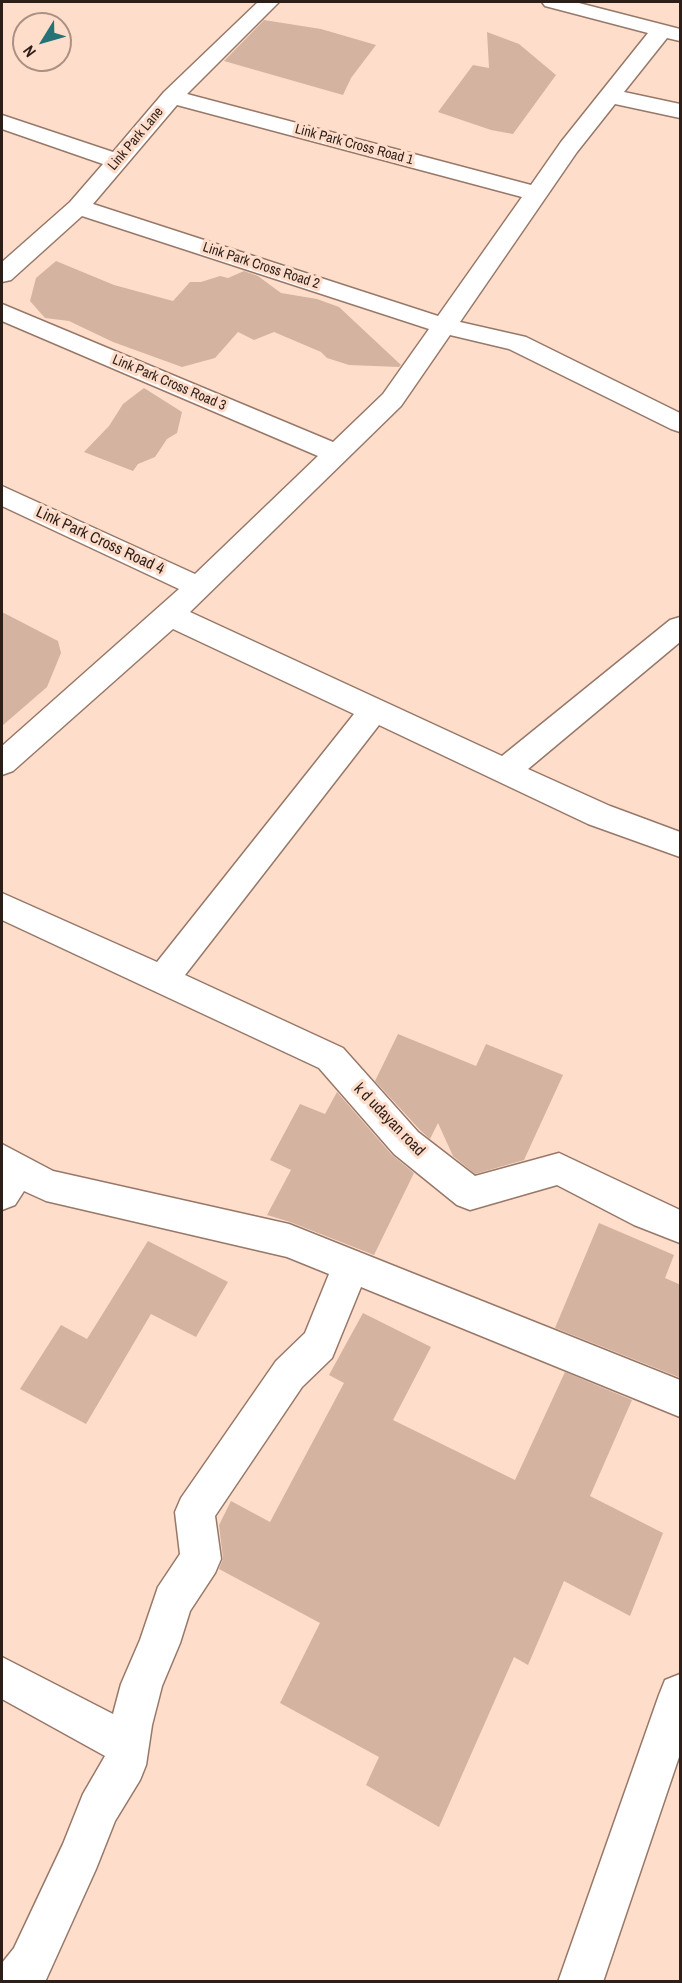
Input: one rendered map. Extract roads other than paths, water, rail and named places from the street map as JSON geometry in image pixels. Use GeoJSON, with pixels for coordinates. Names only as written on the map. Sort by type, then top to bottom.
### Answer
{"type":"FeatureCollection","features":[{"type":"Feature","properties":{"kind":"street","name":"Link Park Lane"},"geometry":{"type":"LineString","coordinates":[[2,275],[78,207],[172,97],[269,2]]}},
{"type":"Feature","properties":{"kind":"street"},"geometry":{"type":"LineString","coordinates":[[4,758],[170,615],[392,400],[569,147],[610,96],[671,32],[552,2]]}},
{"type":"Feature","properties":{"kind":"street"},"geometry":{"type":"LineString","coordinates":[[610,96],[681,111]]}},
{"type":"Feature","properties":{"kind":"street","name":"Link Park Cross Road 1"},"geometry":{"type":"LineString","coordinates":[[172,97],[537,194]]}},
{"type":"Feature","properties":{"kind":"street"},"geometry":{"type":"LineString","coordinates":[[2,122],[117,161]]}},
{"type":"Feature","properties":{"kind":"street","name":"Link Park Cross Road 2"},"geometry":{"type":"LineString","coordinates":[[78,207],[444,326],[517,343],[681,423]]}},
{"type":"Feature","properties":{"kind":"street","name":"Link Park Cross Road 3"},"geometry":{"type":"LineString","coordinates":[[2,312],[337,454]]}},
{"type":"Feature","properties":{"kind":"street","name":"Link Park Cross Road 4"},"geometry":{"type":"LineString","coordinates":[[2,495],[199,587]]}},
{"type":"Feature","properties":{"kind":"street"},"geometry":{"type":"LineString","coordinates":[[170,615],[599,814],[681,845]]}},
{"type":"Feature","properties":{"kind":"street"},"geometry":{"type":"LineString","coordinates":[[505,771],[681,627]]}},
{"type":"Feature","properties":{"kind":"street"},"geometry":{"type":"LineString","coordinates":[[2,906],[162,980],[374,710]]}},
{"type":"Feature","properties":{"kind":"street","name":"k d udayan road"},"geometry":{"type":"LineString","coordinates":[[162,980],[331,1058],[406,1143],[470,1194],[559,1169],[646,1213],[681,1226]]}},
{"type":"Feature","properties":{"kind":"street"},"geometry":{"type":"LineString","coordinates":[[7,1174],[289,1241],[681,1398]]}},
{"type":"Feature","properties":{"kind":"street"},"geometry":{"type":"LineString","coordinates":[[15,1982],[30,1964],[81,1854],[98,1809],[125,1765],[130,1725],[142,1684],[160,1643],[172,1601],[201,1559],[195,1512],[289,1374],[319,1345],[351,1266]]}},
{"type":"Feature","properties":{"kind":"street"},"geometry":{"type":"LineString","coordinates":[[2,1677],[128,1745]]}},
{"type":"Feature","properties":{"kind":"street"},"geometry":{"type":"LineString","coordinates":[[579,1982],[670,1758],[681,1695]]}}]}
